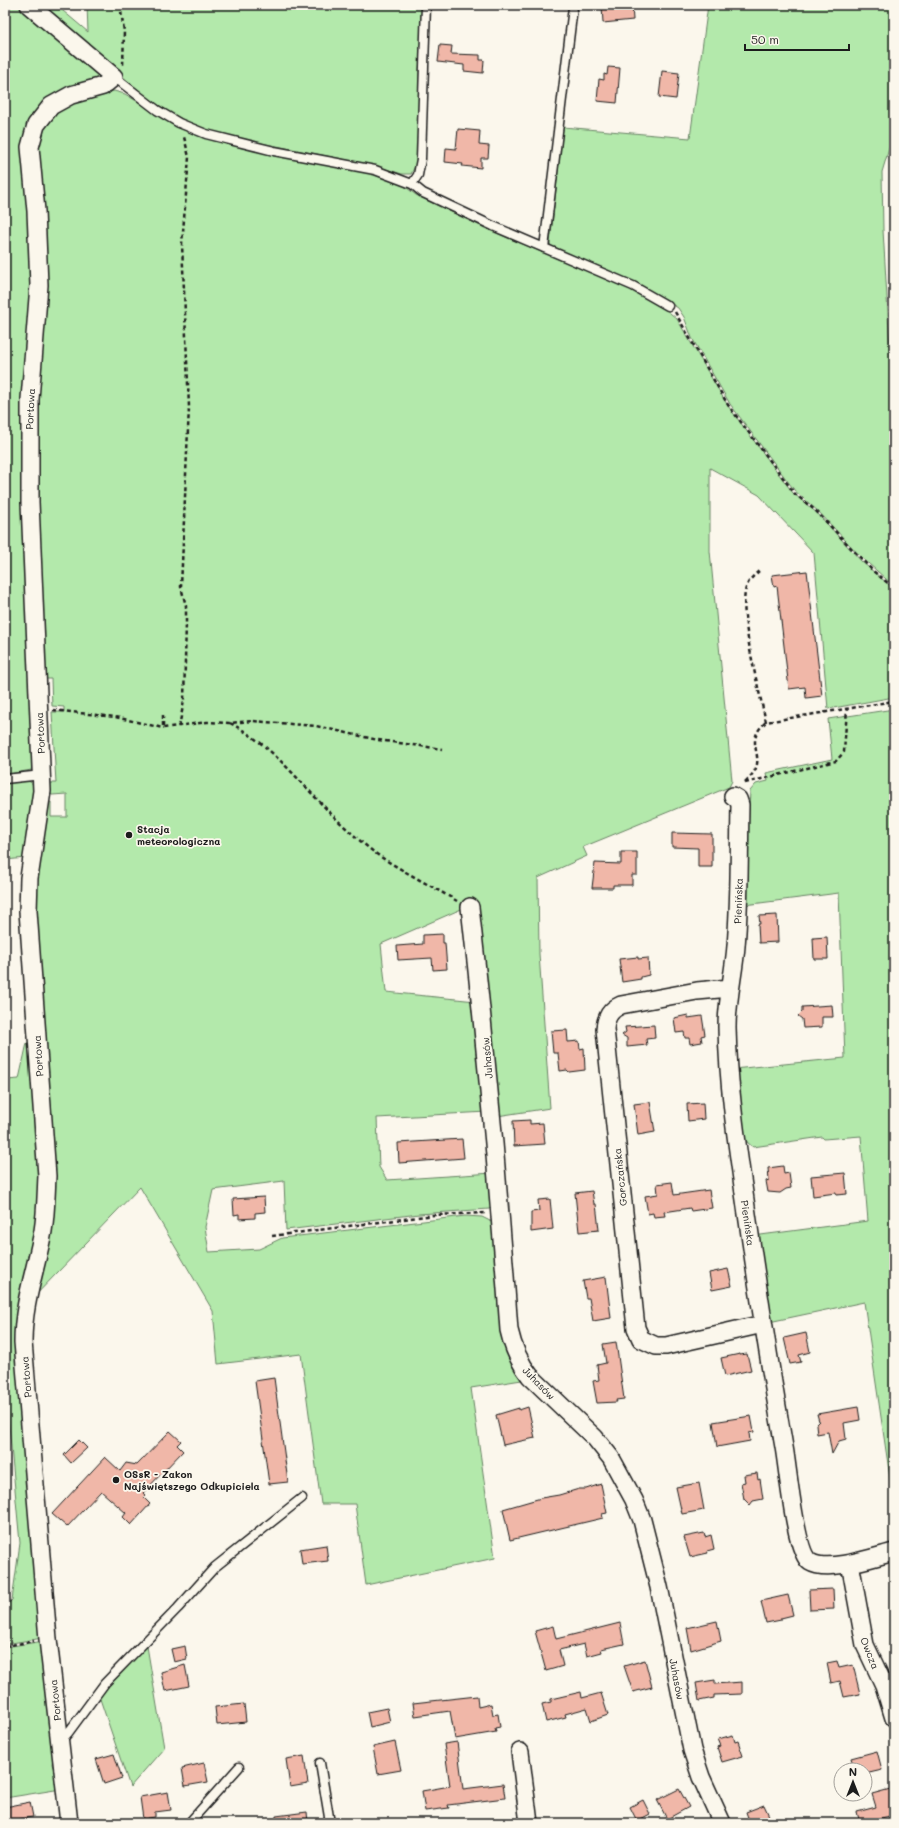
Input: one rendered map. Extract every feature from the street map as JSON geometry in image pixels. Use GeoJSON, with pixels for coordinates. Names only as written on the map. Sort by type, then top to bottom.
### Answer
{"type":"FeatureCollection","features":[{"type":"Feature","properties":{"kind":"street"},"geometry":{"type":"LineString","coordinates":[[29,5],[116,79]]}},
{"type":"Feature","properties":{"kind":"street","name":"Portowa"},"geometry":{"type":"LineString","coordinates":[[69,1823],[48,1639],[23,1342],[23,1320],[26,1301],[43,1232],[47,1176],[28,911],[29,878],[40,809],[42,775],[30,510],[30,399],[38,286],[36,211],[30,147],[36,125],[51,106],[61,100],[103,86],[116,79]]}},
{"type":"Feature","properties":{"kind":"street","name":"Pienińska"},"geometry":{"type":"LineString","coordinates":[[733,796],[738,799],[740,804],[739,896],[736,947],[730,988],[727,1026],[729,1064],[739,1161],[763,1324],[802,1550],[804,1556],[810,1562],[833,1565],[850,1563],[894,1552]]}},
{"type":"Feature","properties":{"kind":"street","name":"Juhasów"},"geometry":{"type":"LineString","coordinates":[[470,907],[485,1036],[509,1330],[512,1344],[522,1365],[530,1376],[603,1447],[624,1478],[634,1500],[642,1520],[659,1587],[692,1750],[722,1823]]}},
{"type":"Feature","properties":{"kind":"street","name":"Gorczańska"},"geometry":{"type":"LineString","coordinates":[[730,988],[697,991],[622,1004],[611,1010],[605,1029],[612,1107],[636,1328],[641,1339],[656,1346],[666,1346],[763,1324]]}},
{"type":"Feature","properties":{"kind":"street","name":"Owcza"},"geometry":{"type":"LineString","coordinates":[[850,1563],[865,1645],[884,1685],[894,1718]]}},
{"type":"Feature","properties":{"kind":"street"},"geometry":{"type":"LineString","coordinates":[[520,1752],[529,1823]]}},
{"type":"Feature","properties":{"kind":"lane"},"geometry":{"type":"LineString","coordinates":[[412,184],[418,175],[421,160],[426,5]]}},
{"type":"Feature","properties":{"kind":"lane"},"geometry":{"type":"LineString","coordinates":[[544,248],[573,7]]}},
{"type":"Feature","properties":{"kind":"lane"},"geometry":{"type":"LineString","coordinates":[[116,79],[157,110],[179,123],[206,134],[247,145],[375,170],[412,184],[423,193],[544,248],[633,286],[668,306]]}},
{"type":"Feature","properties":{"kind":"lane"},"geometry":{"type":"LineString","coordinates":[[5,778],[42,775]]}},
{"type":"Feature","properties":{"kind":"lane"},"geometry":{"type":"LineString","coordinates":[[59,1743],[68,1734],[87,1705],[105,1683],[178,1608],[215,1567],[302,1498]]}},
{"type":"Feature","properties":{"kind":"lane"},"geometry":{"type":"LineString","coordinates":[[320,1763],[330,1823]]}},
{"type":"Feature","properties":{"kind":"lane"},"geometry":{"type":"LineString","coordinates":[[189,1823],[239,1767]]}},
{"type":"Feature","properties":{"kind":"path"},"geometry":{"type":"LineString","coordinates":[[116,79],[123,68],[125,51],[120,5]]}},
{"type":"Feature","properties":{"kind":"path"},"geometry":{"type":"LineString","coordinates":[[179,123],[189,157],[182,244],[188,407],[181,587],[186,606],[184,701],[179,727]]}},
{"type":"Feature","properties":{"kind":"path"},"geometry":{"type":"LineString","coordinates":[[668,306],[681,320],[688,338],[728,404],[791,489],[816,511],[873,572],[894,588]]}},
{"type":"Feature","properties":{"kind":"path"},"geometry":{"type":"LineString","coordinates":[[759,572],[751,578],[748,583],[743,602],[746,627],[766,722]]}},
{"type":"Feature","properties":{"kind":"path"},"geometry":{"type":"LineString","coordinates":[[733,796],[754,772],[756,766],[754,736],[760,727],[766,722],[894,701]]}},
{"type":"Feature","properties":{"kind":"path"},"geometry":{"type":"LineString","coordinates":[[38,708],[115,717],[163,728],[207,722],[230,723],[253,721],[316,726],[378,740],[442,749]]}},
{"type":"Feature","properties":{"kind":"path"},"geometry":{"type":"LineString","coordinates":[[744,782],[836,761],[844,752],[847,709]]}},
{"type":"Feature","properties":{"kind":"path"},"geometry":{"type":"LineString","coordinates":[[162,715],[163,728]]}},
{"type":"Feature","properties":{"kind":"path"},"geometry":{"type":"LineString","coordinates":[[230,723],[254,737],[298,778],[345,827],[382,858],[438,892],[470,907]]}},
{"type":"Feature","properties":{"kind":"path"},"geometry":{"type":"LineString","coordinates":[[272,1236],[434,1215],[500,1213]]}},
{"type":"Feature","properties":{"kind":"path"},"geometry":{"type":"LineString","coordinates":[[5,1646],[48,1639]]}},
{"type":"Feature","properties":{"kind":"green space"},"geometry":{"type":"Polygon","coordinates":[[[5,5],[25,5],[102,77],[40,114],[32,211],[35,764],[31,770],[5,775],[5,5]]]}},
{"type":"Feature","properties":{"kind":"green space"},"geometry":{"type":"Polygon","coordinates":[[[38,5],[56,5],[88,32],[87,5],[423,5],[419,73],[419,158],[411,174],[402,174],[372,165],[226,136],[194,125],[170,113],[147,97],[38,5]]]}},
{"type":"Feature","properties":{"kind":"green space"},"geometry":{"type":"Polygon","coordinates":[[[708,5],[894,5],[894,132],[882,172],[883,230],[894,416],[894,586],[860,556],[819,512],[795,491],[730,404],[692,338],[684,317],[678,308],[667,301],[551,248],[550,243],[563,127],[690,138],[708,5]]]}},
{"type":"Feature","properties":{"kind":"green space"},"geometry":{"type":"Polygon","coordinates":[[[114,91],[125,94],[177,125],[207,138],[243,148],[373,174],[402,184],[416,195],[489,230],[630,289],[663,307],[677,319],[728,406],[793,493],[818,514],[862,562],[894,589],[894,697],[828,709],[814,553],[759,495],[710,468],[710,551],[732,781],[729,787],[583,847],[587,856],[538,878],[539,954],[550,1108],[497,1116],[466,907],[381,944],[386,992],[476,1001],[487,1112],[377,1118],[379,1167],[387,1180],[493,1173],[493,1207],[489,1209],[419,1214],[286,1230],[284,1181],[213,1190],[205,1227],[209,1252],[259,1249],[282,1238],[465,1216],[482,1217],[492,1222],[500,1269],[528,1379],[471,1388],[495,1558],[366,1585],[355,1504],[321,1504],[301,1354],[218,1364],[213,1311],[140,1187],[30,1301],[40,1262],[42,1033],[45,1028],[32,911],[48,803],[51,802],[51,817],[67,817],[67,794],[52,795],[48,792],[48,783],[56,783],[52,712],[64,712],[64,707],[52,706],[51,679],[41,679],[36,613],[38,150],[45,128],[59,111],[76,101],[114,91]]]}},
{"type":"Feature","properties":{"kind":"green space"},"geometry":{"type":"Polygon","coordinates":[[[894,709],[894,1505],[864,1302],[769,1322],[753,1236],[868,1221],[861,1136],[824,1139],[822,1137],[753,1147],[748,1143],[743,1135],[733,1069],[845,1058],[839,893],[744,905],[750,791],[756,784],[768,781],[766,773],[832,759],[828,719],[894,709]]]}},
{"type":"Feature","properties":{"kind":"green space"},"geometry":{"type":"Polygon","coordinates":[[[27,780],[33,784],[36,792],[26,858],[5,860],[5,782],[27,780]]]}},
{"type":"Feature","properties":{"kind":"green space"},"geometry":{"type":"Polygon","coordinates":[[[33,1041],[41,1201],[22,1296],[43,1638],[5,1644],[5,1607],[12,1600],[20,1543],[5,1382],[5,1078],[7,1080],[19,1079],[27,1043],[33,1041]]]}},
{"type":"Feature","properties":{"kind":"green space"},"geometry":{"type":"Polygon","coordinates":[[[44,1641],[54,1751],[52,1764],[61,1789],[5,1798],[5,1647],[44,1641]]]}},
{"type":"Feature","properties":{"kind":"green space"},"geometry":{"type":"Polygon","coordinates":[[[147,1646],[164,1748],[130,1787],[99,1696],[147,1646]]]}},
{"type":"Feature","properties":{"kind":"building"},"geometry":{"type":"Polygon","coordinates":[[[602,5],[632,5],[633,20],[603,23],[602,5]]]}},
{"type":"Feature","properties":{"kind":"building"},"geometry":{"type":"Polygon","coordinates":[[[440,45],[452,46],[451,54],[480,55],[480,60],[484,60],[483,73],[464,71],[464,65],[438,62],[440,45]]]}},
{"type":"Feature","properties":{"kind":"building"},"geometry":{"type":"Polygon","coordinates":[[[608,67],[620,68],[617,103],[597,101],[599,79],[604,80],[604,74],[607,75],[608,67]]]}},
{"type":"Feature","properties":{"kind":"building"},"geometry":{"type":"Polygon","coordinates":[[[662,71],[679,73],[676,99],[659,97],[662,71]]]}},
{"type":"Feature","properties":{"kind":"building"},"geometry":{"type":"Polygon","coordinates":[[[458,129],[480,131],[479,145],[489,146],[488,158],[481,158],[481,168],[445,162],[446,148],[456,149],[458,129]]]}},
{"type":"Feature","properties":{"kind":"building"},"geometry":{"type":"Polygon","coordinates":[[[807,571],[822,696],[806,698],[805,687],[789,689],[777,586],[774,587],[772,575],[807,571]]]}},
{"type":"Feature","properties":{"kind":"building"},"geometry":{"type":"Polygon","coordinates":[[[672,833],[712,834],[712,867],[698,867],[698,848],[672,847],[672,833]]]}},
{"type":"Feature","properties":{"kind":"building"},"geometry":{"type":"Polygon","coordinates":[[[621,852],[637,852],[637,875],[632,875],[632,885],[613,885],[613,888],[592,888],[595,863],[621,864],[621,852]]]}},
{"type":"Feature","properties":{"kind":"building"},"geometry":{"type":"Polygon","coordinates":[[[777,915],[778,942],[759,943],[759,916],[777,915]]]}},
{"type":"Feature","properties":{"kind":"building"},"geometry":{"type":"Polygon","coordinates":[[[443,934],[447,969],[433,970],[432,958],[398,960],[397,946],[423,944],[423,935],[443,934]]]}},
{"type":"Feature","properties":{"kind":"building"},"geometry":{"type":"Polygon","coordinates":[[[827,937],[828,959],[814,959],[813,938],[827,937]]]}},
{"type":"Feature","properties":{"kind":"building"},"geometry":{"type":"Polygon","coordinates":[[[638,957],[638,959],[648,958],[649,975],[641,977],[641,979],[622,982],[619,959],[638,957]]]}},
{"type":"Feature","properties":{"kind":"building"},"geometry":{"type":"Polygon","coordinates":[[[832,1005],[833,1017],[822,1017],[822,1027],[803,1028],[802,1019],[798,1016],[802,1012],[802,1007],[832,1005]]]}},
{"type":"Feature","properties":{"kind":"building"},"geometry":{"type":"Polygon","coordinates":[[[688,1015],[688,1018],[702,1016],[705,1035],[701,1036],[702,1042],[690,1044],[689,1038],[685,1038],[684,1032],[676,1033],[674,1018],[688,1015]]]}},
{"type":"Feature","properties":{"kind":"building"},"geometry":{"type":"Polygon","coordinates":[[[654,1025],[655,1038],[646,1039],[647,1045],[627,1047],[627,1038],[622,1035],[626,1032],[625,1027],[654,1025]]]}},
{"type":"Feature","properties":{"kind":"building"},"geometry":{"type":"Polygon","coordinates":[[[567,1030],[568,1042],[579,1041],[580,1049],[584,1048],[585,1070],[569,1072],[567,1070],[560,1071],[558,1053],[553,1053],[551,1031],[567,1030]]]}},
{"type":"Feature","properties":{"kind":"building"},"geometry":{"type":"Polygon","coordinates":[[[650,1102],[655,1132],[638,1135],[634,1104],[650,1102]]]}},
{"type":"Feature","properties":{"kind":"building"},"geometry":{"type":"Polygon","coordinates":[[[703,1103],[704,1119],[688,1121],[687,1104],[703,1103]]]}},
{"type":"Feature","properties":{"kind":"building"},"geometry":{"type":"Polygon","coordinates":[[[530,1120],[530,1124],[543,1123],[545,1144],[514,1146],[513,1121],[530,1120]]]}},
{"type":"Feature","properties":{"kind":"building"},"geometry":{"type":"Polygon","coordinates":[[[462,1139],[464,1158],[399,1163],[398,1143],[462,1139]]]}},
{"type":"Feature","properties":{"kind":"building"},"geometry":{"type":"Polygon","coordinates":[[[783,1166],[784,1174],[789,1173],[791,1188],[780,1193],[768,1192],[766,1181],[769,1180],[768,1168],[783,1166]]]}},
{"type":"Feature","properties":{"kind":"building"},"geometry":{"type":"Polygon","coordinates":[[[845,1173],[847,1194],[836,1195],[836,1193],[813,1196],[811,1176],[845,1173]]]}},
{"type":"Feature","properties":{"kind":"building"},"geometry":{"type":"Polygon","coordinates":[[[672,1182],[674,1195],[709,1190],[712,1208],[691,1211],[690,1208],[664,1212],[665,1216],[654,1217],[653,1213],[648,1214],[645,1196],[658,1194],[657,1184],[672,1182]]]}},
{"type":"Feature","properties":{"kind":"building"},"geometry":{"type":"Polygon","coordinates":[[[592,1191],[594,1204],[596,1204],[599,1230],[579,1232],[575,1193],[592,1191]]]}},
{"type":"Feature","properties":{"kind":"building"},"geometry":{"type":"Polygon","coordinates":[[[264,1197],[265,1212],[255,1213],[255,1218],[239,1219],[239,1214],[234,1215],[233,1199],[264,1197]]]}},
{"type":"Feature","properties":{"kind":"building"},"geometry":{"type":"Polygon","coordinates":[[[550,1199],[553,1229],[531,1232],[531,1212],[539,1211],[538,1200],[550,1199]]]}},
{"type":"Feature","properties":{"kind":"building"},"geometry":{"type":"Polygon","coordinates":[[[728,1269],[732,1286],[712,1290],[709,1273],[728,1269]]]}},
{"type":"Feature","properties":{"kind":"building"},"geometry":{"type":"Polygon","coordinates":[[[606,1277],[611,1318],[593,1321],[589,1298],[586,1298],[583,1281],[606,1277]]]}},
{"type":"Feature","properties":{"kind":"building"},"geometry":{"type":"Polygon","coordinates":[[[806,1333],[810,1352],[799,1355],[801,1362],[790,1364],[784,1338],[806,1333]]]}},
{"type":"Feature","properties":{"kind":"building"},"geometry":{"type":"Polygon","coordinates":[[[616,1342],[624,1399],[616,1400],[617,1402],[597,1403],[593,1381],[599,1380],[597,1365],[606,1363],[603,1344],[616,1342]]]}},
{"type":"Feature","properties":{"kind":"building"},"geometry":{"type":"Polygon","coordinates":[[[747,1354],[751,1370],[725,1376],[721,1358],[747,1354]]]}},
{"type":"Feature","properties":{"kind":"building"},"geometry":{"type":"Polygon","coordinates":[[[274,1378],[288,1482],[269,1484],[255,1381],[274,1378]]]}},
{"type":"Feature","properties":{"kind":"building"},"geometry":{"type":"Polygon","coordinates":[[[528,1407],[535,1438],[503,1445],[496,1415],[519,1408],[519,1410],[528,1407]]]}},
{"type":"Feature","properties":{"kind":"building"},"geometry":{"type":"Polygon","coordinates":[[[858,1407],[860,1420],[844,1423],[846,1439],[839,1441],[832,1454],[828,1432],[817,1434],[816,1424],[819,1421],[817,1414],[858,1407]]]}},
{"type":"Feature","properties":{"kind":"building"},"geometry":{"type":"Polygon","coordinates":[[[751,1416],[754,1432],[749,1433],[750,1441],[717,1447],[713,1422],[751,1416]]]}},
{"type":"Feature","properties":{"kind":"building","name":"OSsR - Zakon Najświętszego Odkupiciela"},"geometry":{"type":"Polygon","coordinates":[[[170,1431],[181,1441],[177,1445],[183,1451],[143,1493],[145,1495],[143,1497],[150,1504],[131,1525],[123,1517],[126,1513],[101,1491],[67,1527],[52,1514],[105,1457],[120,1471],[126,1463],[137,1465],[170,1431]]]}},
{"type":"Feature","properties":{"kind":"building"},"geometry":{"type":"Polygon","coordinates":[[[79,1440],[87,1448],[71,1463],[64,1455],[79,1440]]]}},
{"type":"Feature","properties":{"kind":"building"},"geometry":{"type":"Polygon","coordinates":[[[757,1473],[758,1480],[760,1479],[763,1499],[753,1501],[750,1505],[744,1499],[741,1483],[745,1482],[744,1475],[757,1473]]]}},
{"type":"Feature","properties":{"kind":"building"},"geometry":{"type":"Polygon","coordinates":[[[699,1483],[704,1510],[682,1514],[676,1487],[699,1483]]]}},
{"type":"Feature","properties":{"kind":"building"},"geometry":{"type":"Polygon","coordinates":[[[601,1484],[607,1513],[602,1514],[603,1518],[510,1540],[503,1509],[541,1498],[559,1495],[579,1489],[586,1489],[601,1484]]]}},
{"type":"Feature","properties":{"kind":"building"},"geometry":{"type":"Polygon","coordinates":[[[704,1533],[705,1537],[711,1535],[714,1549],[707,1551],[708,1553],[690,1557],[684,1537],[704,1533]]]}},
{"type":"Feature","properties":{"kind":"building"},"geometry":{"type":"Polygon","coordinates":[[[326,1545],[328,1561],[302,1564],[300,1549],[326,1545]]]}},
{"type":"Feature","properties":{"kind":"building"},"geometry":{"type":"Polygon","coordinates":[[[833,1589],[834,1609],[810,1610],[809,1590],[833,1589]]]}},
{"type":"Feature","properties":{"kind":"building"},"geometry":{"type":"Polygon","coordinates":[[[788,1595],[793,1615],[781,1618],[781,1620],[766,1623],[761,1601],[788,1595]]]}},
{"type":"Feature","properties":{"kind":"building"},"geometry":{"type":"Polygon","coordinates":[[[717,1621],[721,1641],[691,1650],[687,1628],[717,1621]]]}},
{"type":"Feature","properties":{"kind":"building"},"geometry":{"type":"Polygon","coordinates":[[[620,1623],[624,1644],[601,1649],[602,1652],[587,1656],[584,1644],[559,1650],[563,1666],[546,1671],[535,1631],[553,1626],[556,1639],[620,1623]]]}},
{"type":"Feature","properties":{"kind":"building"},"geometry":{"type":"Polygon","coordinates":[[[185,1646],[187,1659],[174,1662],[171,1649],[185,1646]]]}},
{"type":"Feature","properties":{"kind":"building"},"geometry":{"type":"Polygon","coordinates":[[[645,1660],[652,1687],[633,1692],[624,1666],[645,1660]]]}},
{"type":"Feature","properties":{"kind":"building"},"geometry":{"type":"Polygon","coordinates":[[[837,1661],[839,1668],[853,1665],[860,1694],[844,1697],[840,1681],[831,1683],[827,1663],[837,1661]]]}},
{"type":"Feature","properties":{"kind":"building"},"geometry":{"type":"Polygon","coordinates":[[[185,1665],[189,1686],[165,1691],[161,1672],[185,1665]]]}},
{"type":"Feature","properties":{"kind":"building"},"geometry":{"type":"Polygon","coordinates":[[[715,1680],[715,1684],[742,1682],[742,1694],[714,1695],[714,1698],[699,1701],[696,1683],[715,1680]]]}},
{"type":"Feature","properties":{"kind":"building"},"geometry":{"type":"Polygon","coordinates":[[[581,1692],[582,1698],[601,1693],[608,1715],[591,1721],[587,1708],[565,1714],[566,1717],[546,1722],[542,1704],[551,1702],[551,1699],[581,1692]]]}},
{"type":"Feature","properties":{"kind":"building"},"geometry":{"type":"Polygon","coordinates":[[[477,1696],[478,1707],[491,1704],[493,1715],[498,1714],[500,1727],[495,1728],[496,1732],[455,1739],[450,1711],[415,1716],[413,1703],[477,1696]]]}},
{"type":"Feature","properties":{"kind":"building"},"geometry":{"type":"Polygon","coordinates":[[[244,1704],[246,1722],[217,1725],[215,1707],[244,1704]]]}},
{"type":"Feature","properties":{"kind":"building"},"geometry":{"type":"Polygon","coordinates":[[[387,1708],[390,1722],[370,1727],[367,1712],[387,1708]]]}},
{"type":"Feature","properties":{"kind":"building"},"geometry":{"type":"Polygon","coordinates":[[[733,1735],[735,1742],[738,1741],[743,1756],[722,1762],[717,1747],[721,1746],[718,1739],[733,1735]]]}},
{"type":"Feature","properties":{"kind":"building"},"geometry":{"type":"Polygon","coordinates":[[[395,1742],[401,1770],[378,1774],[373,1747],[395,1742]]]}},
{"type":"Feature","properties":{"kind":"building"},"geometry":{"type":"Polygon","coordinates":[[[457,1742],[463,1789],[503,1784],[505,1798],[448,1805],[449,1808],[425,1811],[422,1791],[450,1786],[444,1744],[457,1742]]]}},
{"type":"Feature","properties":{"kind":"building"},"geometry":{"type":"Polygon","coordinates":[[[877,1751],[882,1770],[873,1772],[873,1762],[852,1762],[851,1758],[877,1751]]]}},
{"type":"Feature","properties":{"kind":"building"},"geometry":{"type":"Polygon","coordinates":[[[114,1754],[122,1778],[104,1784],[96,1759],[114,1754]]]}},
{"type":"Feature","properties":{"kind":"building"},"geometry":{"type":"Polygon","coordinates":[[[304,1756],[308,1784],[290,1787],[286,1759],[304,1756]]]}},
{"type":"Feature","properties":{"kind":"building"},"geometry":{"type":"Polygon","coordinates":[[[204,1763],[208,1782],[185,1786],[182,1768],[204,1763]]]}},
{"type":"Feature","properties":{"kind":"building"},"geometry":{"type":"Polygon","coordinates":[[[894,1788],[894,1815],[860,1823],[857,1812],[876,1807],[873,1794],[894,1788]]]}},
{"type":"Feature","properties":{"kind":"building"},"geometry":{"type":"Polygon","coordinates":[[[679,1789],[689,1807],[667,1819],[657,1800],[679,1789]]]}},
{"type":"Feature","properties":{"kind":"building"},"geometry":{"type":"Polygon","coordinates":[[[168,1792],[171,1810],[155,1812],[155,1817],[143,1819],[140,1797],[168,1792]]]}},
{"type":"Feature","properties":{"kind":"building"},"geometry":{"type":"Polygon","coordinates":[[[643,1800],[650,1814],[637,1821],[630,1807],[643,1800]]]}},
{"type":"Feature","properties":{"kind":"building"},"geometry":{"type":"Polygon","coordinates":[[[30,1802],[33,1817],[19,1819],[19,1822],[5,1823],[5,1807],[30,1802]]]}},
{"type":"Feature","properties":{"kind":"building"},"geometry":{"type":"Polygon","coordinates":[[[764,1805],[770,1818],[758,1823],[750,1823],[746,1812],[764,1805]]]}},
{"type":"Feature","properties":{"kind":"building"},"geometry":{"type":"Polygon","coordinates":[[[307,1812],[308,1823],[276,1823],[276,1816],[307,1812]]]}},
{"type":"Feature","properties":{"kind":"place","name":"Stacja meteorologiczna"},"geometry":{"type":"Point","coordinates":[129,835]}},
{"type":"Feature","properties":{"kind":"place","name":"OSsR - Zakon Najświętszego Odkupiciela"},"geometry":{"type":"Point","coordinates":[116,1480]}}]}
